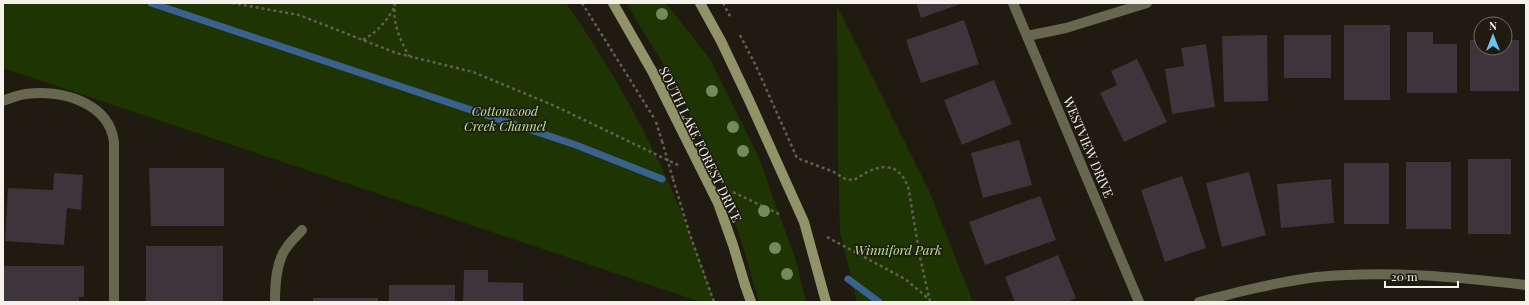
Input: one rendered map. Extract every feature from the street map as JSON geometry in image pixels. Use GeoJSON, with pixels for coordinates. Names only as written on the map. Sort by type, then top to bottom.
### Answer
{"type":"FeatureCollection","features":[{"type":"Feature","properties":{"kind":"main road","name":"SOUTH LAKE FOREST DRIVE"},"geometry":{"type":"LineString","coordinates":[[613,3],[652,71],[718,203],[733,245],[750,302]]}},
{"type":"Feature","properties":{"kind":"main road"},"geometry":{"type":"LineString","coordinates":[[700,3],[749,100],[804,222],[826,302]]}},
{"type":"Feature","properties":{"kind":"street","name":"WESTVIEW DRIVE"},"geometry":{"type":"LineString","coordinates":[[1013,3],[1139,302]]}},
{"type":"Feature","properties":{"kind":"street"},"geometry":{"type":"LineString","coordinates":[[1028,36],[1066,28],[1147,3]]}},
{"type":"Feature","properties":{"kind":"street"},"geometry":{"type":"LineString","coordinates":[[3,101],[24,94],[61,94],[90,106],[100,113],[110,126],[114,142],[114,302]]}},
{"type":"Feature","properties":{"kind":"street"},"geometry":{"type":"LineString","coordinates":[[275,302],[278,266],[286,248],[302,230]]}},
{"type":"Feature","properties":{"kind":"street"},"geometry":{"type":"LineString","coordinates":[[1199,302],[1271,284],[1318,277],[1361,274],[1459,278],[1526,285]]}},
{"type":"Feature","properties":{"kind":"path"},"geometry":{"type":"LineString","coordinates":[[232,3],[299,15],[396,53],[474,72],[555,106],[681,167]]}},
{"type":"Feature","properties":{"kind":"path"},"geometry":{"type":"LineString","coordinates":[[395,3],[394,15],[399,39],[410,56]]}},
{"type":"Feature","properties":{"kind":"path"},"geometry":{"type":"LineString","coordinates":[[582,3],[656,122],[690,235],[714,302]]}},
{"type":"Feature","properties":{"kind":"path"},"geometry":{"type":"LineString","coordinates":[[723,3],[734,24]]}},
{"type":"Feature","properties":{"kind":"path"},"geometry":{"type":"LineString","coordinates":[[362,40],[385,23],[394,8]]}},
{"type":"Feature","properties":{"kind":"path"},"geometry":{"type":"LineString","coordinates":[[738,31],[756,66],[797,158],[834,172],[845,179],[854,180],[869,171],[881,167],[893,168],[902,175],[908,186],[929,300]]}},
{"type":"Feature","properties":{"kind":"path"},"geometry":{"type":"LineString","coordinates":[[730,191],[787,218]]}},
{"type":"Feature","properties":{"kind":"path"},"geometry":{"type":"LineString","coordinates":[[822,235],[850,248],[905,279],[929,300]]}},
{"type":"Feature","properties":{"kind":"green space","name":"Cottonwood Creek Channel"},"geometry":{"type":"Polygon","coordinates":[[[3,3],[566,3],[611,73],[652,147],[686,223],[714,302],[701,302],[3,68],[3,3]]]}},
{"type":"Feature","properties":{"kind":"green space"},"geometry":{"type":"Polygon","coordinates":[[[626,3],[666,3],[710,59],[758,156],[795,258],[806,302],[759,302],[741,240],[714,165],[673,80],[626,3]]]}},
{"type":"Feature","properties":{"kind":"green space","name":"Winniford Park"},"geometry":{"type":"Polygon","coordinates":[[[837,6],[930,193],[973,302],[857,302],[840,232],[837,6]]]}},
{"type":"Feature","properties":{"kind":"building"},"geometry":{"type":"Polygon","coordinates":[[[916,3],[963,3],[921,18],[916,3]]]}},
{"type":"Feature","properties":{"kind":"building"},"geometry":{"type":"Polygon","coordinates":[[[964,20],[979,64],[921,83],[906,40],[964,20]]]}},
{"type":"Feature","properties":{"kind":"building"},"geometry":{"type":"Polygon","coordinates":[[[1344,25],[1390,25],[1390,100],[1344,100],[1344,25]]]}},
{"type":"Feature","properties":{"kind":"building"},"geometry":{"type":"Polygon","coordinates":[[[1407,32],[1433,32],[1433,44],[1457,44],[1457,93],[1407,93],[1407,32]]]}},
{"type":"Feature","properties":{"kind":"building"},"geometry":{"type":"Polygon","coordinates":[[[1267,35],[1268,101],[1224,102],[1222,36],[1267,35]]]}},
{"type":"Feature","properties":{"kind":"building"},"geometry":{"type":"Polygon","coordinates":[[[1284,35],[1331,35],[1331,78],[1284,78],[1284,35]]]}},
{"type":"Feature","properties":{"kind":"building"},"geometry":{"type":"Polygon","coordinates":[[[1470,40],[1473,40],[1473,56],[1513,56],[1513,40],[1519,40],[1519,91],[1470,91],[1470,40]]]}},
{"type":"Feature","properties":{"kind":"building"},"geometry":{"type":"Polygon","coordinates":[[[1206,44],[1215,107],[1172,114],[1165,69],[1184,66],[1181,48],[1206,44]]]}},
{"type":"Feature","properties":{"kind":"building"},"geometry":{"type":"Polygon","coordinates":[[[1137,59],[1167,122],[1124,142],[1100,93],[1117,85],[1111,71],[1137,59]]]}},
{"type":"Feature","properties":{"kind":"building"},"geometry":{"type":"Polygon","coordinates":[[[994,80],[1012,124],[962,145],[944,100],[994,80]]]}},
{"type":"Feature","properties":{"kind":"building"},"geometry":{"type":"Polygon","coordinates":[[[1019,140],[1032,185],[983,198],[971,153],[1019,140]]]}},
{"type":"Feature","properties":{"kind":"building"},"geometry":{"type":"Polygon","coordinates":[[[1468,159],[1511,159],[1511,234],[1468,234],[1468,159]]]}},
{"type":"Feature","properties":{"kind":"building"},"geometry":{"type":"Polygon","coordinates":[[[1406,162],[1451,162],[1451,229],[1406,229],[1406,162]]]}},
{"type":"Feature","properties":{"kind":"building"},"geometry":{"type":"Polygon","coordinates":[[[1344,163],[1389,163],[1389,224],[1344,224],[1344,163]]]}},
{"type":"Feature","properties":{"kind":"building"},"geometry":{"type":"Polygon","coordinates":[[[149,168],[224,168],[224,226],[151,226],[149,168]]]}},
{"type":"Feature","properties":{"kind":"building"},"geometry":{"type":"Polygon","coordinates":[[[1249,172],[1266,235],[1222,247],[1206,183],[1249,172]]]}},
{"type":"Feature","properties":{"kind":"building"},"geometry":{"type":"Polygon","coordinates":[[[54,173],[83,175],[81,210],[67,208],[64,245],[5,241],[8,188],[53,190],[54,173]]]}},
{"type":"Feature","properties":{"kind":"building"},"geometry":{"type":"Polygon","coordinates":[[[1182,176],[1206,248],[1165,262],[1141,190],[1182,176]]]}},
{"type":"Feature","properties":{"kind":"building"},"geometry":{"type":"Polygon","coordinates":[[[1331,179],[1334,223],[1281,228],[1277,184],[1331,179]]]}},
{"type":"Feature","properties":{"kind":"building"},"geometry":{"type":"Polygon","coordinates":[[[1040,196],[1056,240],[985,265],[969,222],[1040,196]]]}},
{"type":"Feature","properties":{"kind":"building"},"geometry":{"type":"Polygon","coordinates":[[[146,246],[223,246],[223,302],[146,302],[146,246]]]}},
{"type":"Feature","properties":{"kind":"building"},"geometry":{"type":"Polygon","coordinates":[[[1058,255],[1076,298],[1067,302],[1015,302],[1005,277],[1058,255]]]}},
{"type":"Feature","properties":{"kind":"building"},"geometry":{"type":"Polygon","coordinates":[[[4,266],[84,266],[84,297],[79,297],[79,302],[4,302],[4,266]]]}},
{"type":"Feature","properties":{"kind":"building"},"geometry":{"type":"Polygon","coordinates":[[[464,270],[488,270],[488,282],[523,283],[523,302],[463,302],[464,270]]]}},
{"type":"Feature","properties":{"kind":"building"},"geometry":{"type":"Polygon","coordinates":[[[389,285],[455,285],[455,302],[389,302],[389,285]]]}},
{"type":"Feature","properties":{"kind":"building"},"geometry":{"type":"Polygon","coordinates":[[[313,298],[378,298],[378,302],[313,302],[313,298]]]}},
{"type":"Feature","properties":{"kind":"waterway"},"geometry":{"type":"LineString","coordinates":[[151,3],[576,145],[662,179]]}},
{"type":"Feature","properties":{"kind":"waterway"},"geometry":{"type":"LineString","coordinates":[[848,279],[879,302]]}}]}
